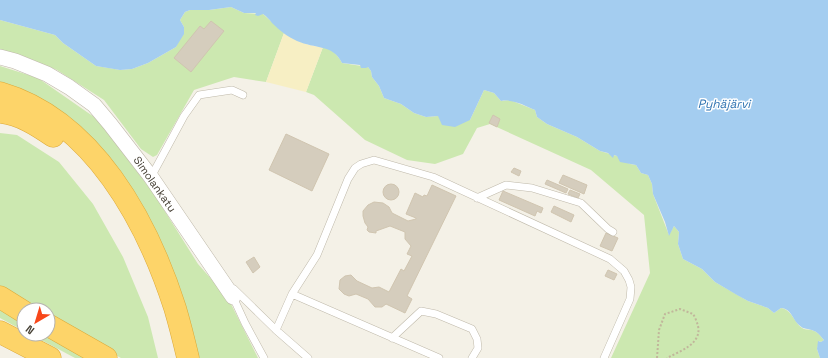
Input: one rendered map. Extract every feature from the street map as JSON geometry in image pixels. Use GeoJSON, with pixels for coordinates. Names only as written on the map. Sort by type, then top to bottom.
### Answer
{"type":"FeatureCollection","features":[{"type":"Feature","properties":{"kind":"highway"},"geometry":{"type":"LineString","coordinates":[[0,93],[30,104],[42,110],[57,121],[81,142],[102,166],[125,198],[143,230],[159,266],[175,308],[188,358]]}},
{"type":"Feature","properties":{"kind":"highway"},"geometry":{"type":"LineString","coordinates":[[0,112],[20,117],[34,123],[54,136],[72,151],[90,172],[131,235],[147,270],[162,311],[175,358]]}},
{"type":"Feature","properties":{"kind":"highway"},"geometry":{"type":"LineString","coordinates":[[0,297],[16,307]]}},
{"type":"Feature","properties":{"kind":"highway"},"geometry":{"type":"LineString","coordinates":[[56,330],[106,358]]}},
{"type":"Feature","properties":{"kind":"highway"},"geometry":{"type":"LineString","coordinates":[[0,332],[50,358]]}},
{"type":"Feature","properties":{"kind":"street","name":"Simolankatu"},"geometry":{"type":"LineString","coordinates":[[0,57],[16,61],[46,74],[69,87],[94,105],[151,177],[233,297]]}},
{"type":"Feature","properties":{"kind":"lane"},"geometry":{"type":"LineString","coordinates":[[151,177],[184,116],[199,95],[232,90],[243,95]]}},
{"type":"Feature","properties":{"kind":"lane"},"geometry":{"type":"LineString","coordinates":[[276,330],[292,294],[317,255],[348,179],[355,168],[361,164],[374,160],[433,177],[610,259],[624,271],[631,287],[630,299],[604,358]]}},
{"type":"Feature","properties":{"kind":"lane"},"geometry":{"type":"LineString","coordinates":[[476,198],[506,185],[532,188],[581,203],[608,229],[614,232]]}},
{"type":"Feature","properties":{"kind":"lane"},"geometry":{"type":"LineString","coordinates":[[217,272],[276,330],[308,358]]}},
{"type":"Feature","properties":{"kind":"lane"},"geometry":{"type":"LineString","coordinates":[[292,294],[440,358]]}},
{"type":"Feature","properties":{"kind":"lane","name":"Simolankatu"},"geometry":{"type":"LineString","coordinates":[[233,297],[264,358]]}},
{"type":"Feature","properties":{"kind":"lane"},"geometry":{"type":"LineString","coordinates":[[392,338],[421,311],[436,314],[472,330],[477,339],[478,348],[472,358]]}},
{"type":"Feature","properties":{"kind":"path"},"geometry":{"type":"LineString","coordinates":[[657,358],[659,330],[666,314],[680,309],[693,314],[698,326],[697,338],[688,347],[667,358]]}},
{"type":"Feature","properties":{"kind":"green space"},"geometry":{"type":"Polygon","coordinates":[[[231,7],[244,13],[263,14],[284,33],[266,82],[234,77],[194,90],[157,155],[153,157],[141,149],[104,100],[57,70],[18,54],[0,51],[0,20],[55,35],[63,43],[96,66],[120,70],[132,69],[148,63],[176,47],[184,27],[180,20],[185,12],[190,10],[209,10],[231,7]]]}},
{"type":"Feature","properties":{"kind":"green space"},"geometry":{"type":"Polygon","coordinates":[[[323,47],[329,49],[339,57],[342,63],[368,67],[384,98],[401,104],[414,113],[426,117],[438,116],[470,120],[484,90],[494,93],[501,101],[510,100],[535,110],[537,117],[547,124],[577,137],[600,151],[617,156],[630,164],[636,165],[641,173],[648,175],[652,184],[653,194],[669,235],[674,226],[679,232],[678,244],[683,259],[702,269],[715,282],[748,301],[768,308],[774,313],[781,308],[788,311],[801,327],[818,333],[824,340],[821,342],[819,341],[817,349],[820,358],[611,358],[650,273],[644,215],[591,170],[490,124],[477,128],[463,154],[435,164],[407,160],[365,140],[314,95],[306,92],[323,47]]]}},
{"type":"Feature","properties":{"kind":"green space"},"geometry":{"type":"Polygon","coordinates":[[[0,66],[38,78],[97,119],[154,194],[198,264],[228,298],[258,358],[194,358],[178,294],[82,135],[0,88],[0,66]]]}},
{"type":"Feature","properties":{"kind":"green space"},"geometry":{"type":"Polygon","coordinates":[[[0,133],[17,135],[59,162],[93,204],[123,257],[148,317],[158,358],[121,358],[56,322],[56,302],[21,302],[0,289],[0,133]]]}},
{"type":"Feature","properties":{"kind":"green space"},"geometry":{"type":"Polygon","coordinates":[[[0,310],[16,319],[16,327],[0,318],[0,310]]]}},
{"type":"Feature","properties":{"kind":"green space"},"geometry":{"type":"Polygon","coordinates":[[[56,340],[89,358],[75,358],[45,342],[56,342],[56,340]]]}},
{"type":"Feature","properties":{"kind":"sand"},"geometry":{"type":"Polygon","coordinates":[[[284,33],[298,41],[323,47],[306,92],[266,82],[284,33]]]}},
{"type":"Feature","properties":{"kind":"water","name":"Pyhäjärvi"},"geometry":{"type":"Polygon","coordinates":[[[0,0],[828,0],[828,358],[820,358],[817,349],[818,341],[821,342],[824,340],[818,333],[801,327],[787,310],[781,308],[774,313],[768,308],[748,301],[715,282],[702,269],[683,259],[678,244],[679,232],[674,226],[669,236],[665,222],[653,194],[652,184],[648,175],[641,173],[636,165],[620,162],[617,156],[614,155],[613,158],[608,153],[600,151],[577,137],[547,124],[537,117],[535,110],[522,104],[510,101],[501,101],[494,93],[484,90],[470,120],[455,127],[442,125],[438,116],[426,117],[414,113],[401,104],[384,98],[368,67],[361,68],[360,65],[342,63],[334,53],[329,50],[297,41],[290,37],[263,14],[258,16],[255,15],[256,13],[244,13],[231,7],[209,10],[190,10],[185,12],[180,20],[184,27],[184,34],[176,47],[148,63],[132,69],[120,70],[96,66],[63,43],[55,35],[0,20],[0,0]]]}},
{"type":"Feature","properties":{"kind":"building"},"geometry":{"type":"Polygon","coordinates":[[[211,21],[224,31],[191,72],[174,58],[200,26],[204,29],[211,21]]]}},
{"type":"Feature","properties":{"kind":"building"},"geometry":{"type":"Polygon","coordinates":[[[493,115],[500,119],[497,127],[489,123],[493,115]]]}},
{"type":"Feature","properties":{"kind":"building"},"geometry":{"type":"Polygon","coordinates":[[[286,134],[329,154],[312,191],[269,170],[286,134]]]}},
{"type":"Feature","properties":{"kind":"building"},"geometry":{"type":"Polygon","coordinates":[[[514,168],[521,171],[519,176],[511,172],[514,168]]]}},
{"type":"Feature","properties":{"kind":"building"},"geometry":{"type":"Polygon","coordinates":[[[563,175],[587,185],[584,194],[559,183],[563,175]]]}},
{"type":"Feature","properties":{"kind":"building"},"geometry":{"type":"Polygon","coordinates":[[[547,180],[568,189],[566,193],[545,184],[547,180]]]}},
{"type":"Feature","properties":{"kind":"building"},"geometry":{"type":"Polygon","coordinates":[[[391,184],[398,189],[399,192],[394,199],[391,200],[384,195],[383,192],[388,185],[391,184]]]}},
{"type":"Feature","properties":{"kind":"building"},"geometry":{"type":"Polygon","coordinates":[[[432,185],[456,196],[407,296],[412,299],[405,313],[386,304],[382,307],[375,307],[368,299],[356,294],[349,296],[344,294],[339,289],[340,280],[345,276],[351,275],[357,281],[372,288],[379,287],[389,292],[401,269],[404,271],[412,256],[407,254],[411,246],[405,239],[405,232],[390,226],[376,231],[376,233],[369,232],[363,216],[363,211],[368,205],[374,202],[383,203],[389,207],[392,213],[408,221],[416,219],[406,214],[415,193],[423,197],[424,195],[427,196],[432,185]]]}},
{"type":"Feature","properties":{"kind":"building"},"geometry":{"type":"Polygon","coordinates":[[[570,190],[580,194],[578,198],[568,194],[570,190]]]}},
{"type":"Feature","properties":{"kind":"building"},"geometry":{"type":"Polygon","coordinates":[[[503,191],[543,208],[541,213],[537,211],[535,216],[499,200],[503,191]]]}},
{"type":"Feature","properties":{"kind":"building"},"geometry":{"type":"Polygon","coordinates":[[[554,206],[574,215],[571,222],[551,212],[554,206]]]}},
{"type":"Feature","properties":{"kind":"building"},"geometry":{"type":"Polygon","coordinates":[[[606,233],[618,238],[612,251],[600,246],[606,233]]]}},
{"type":"Feature","properties":{"kind":"building"},"geometry":{"type":"Polygon","coordinates":[[[254,257],[260,267],[253,273],[246,262],[254,257]]]}},
{"type":"Feature","properties":{"kind":"building"},"geometry":{"type":"Polygon","coordinates":[[[608,270],[617,274],[614,280],[605,276],[608,270]]]}}]}
